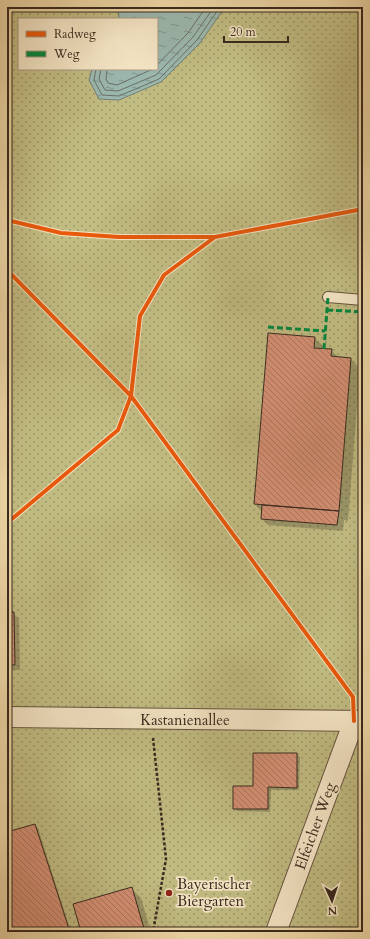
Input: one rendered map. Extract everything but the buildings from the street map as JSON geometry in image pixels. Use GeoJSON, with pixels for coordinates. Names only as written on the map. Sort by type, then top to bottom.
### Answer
{"type":"FeatureCollection","features":[{"type":"Feature","properties":{"kind":"street","name":"Kastanienallee"},"geometry":{"type":"LineString","coordinates":[[7,717],[151,720],[358,721]]}},
{"type":"Feature","properties":{"kind":"street","name":"Elfeicher Weg"},"geometry":{"type":"LineString","coordinates":[[276,932],[358,721]]}},
{"type":"Feature","properties":{"kind":"lane"},"geometry":{"type":"LineString","coordinates":[[328,297],[363,300]]}},
{"type":"Feature","properties":{"kind":"path"},"geometry":{"type":"LineString","coordinates":[[151,720],[166,859],[153,932]]}},
{"type":"Feature","properties":{"kind":"shaded area"},"geometry":{"type":"Polygon","coordinates":[[[7,7],[363,7],[363,932],[7,932],[7,7]]]}},
{"type":"Feature","properties":{"kind":"water"},"geometry":{"type":"Polygon","coordinates":[[[118,7],[225,7],[200,43],[161,82],[119,100],[99,99],[89,80],[92,70],[158,70],[158,18],[119,18],[118,7]]]}},
{"type":"Feature","properties":{"kind":"marked path"},"geometry":{"type":"LineString","coordinates":[[324,349],[328,297]]}},
{"type":"Feature","properties":{"kind":"marked path"},"geometry":{"type":"LineString","coordinates":[[327,310],[363,312]]}},
{"type":"Feature","properties":{"kind":"marked path"},"geometry":{"type":"LineString","coordinates":[[268,327],[325,331]]}},
{"type":"Feature","properties":{"kind":"cycle path"},"geometry":{"type":"LineString","coordinates":[[7,220],[61,233],[119,237],[215,237],[363,209]]}},
{"type":"Feature","properties":{"kind":"cycle path"},"geometry":{"type":"LineString","coordinates":[[7,523],[118,430],[131,396],[140,316],[164,275],[215,237]]}},
{"type":"Feature","properties":{"kind":"cycle path"},"geometry":{"type":"LineString","coordinates":[[7,270],[131,396],[353,697],[354,721]]}},
{"type":"Feature","properties":{"kind":"place","name":"Bayerischer Biergarten"},"geometry":{"type":"Point","coordinates":[169,893]}}]}
